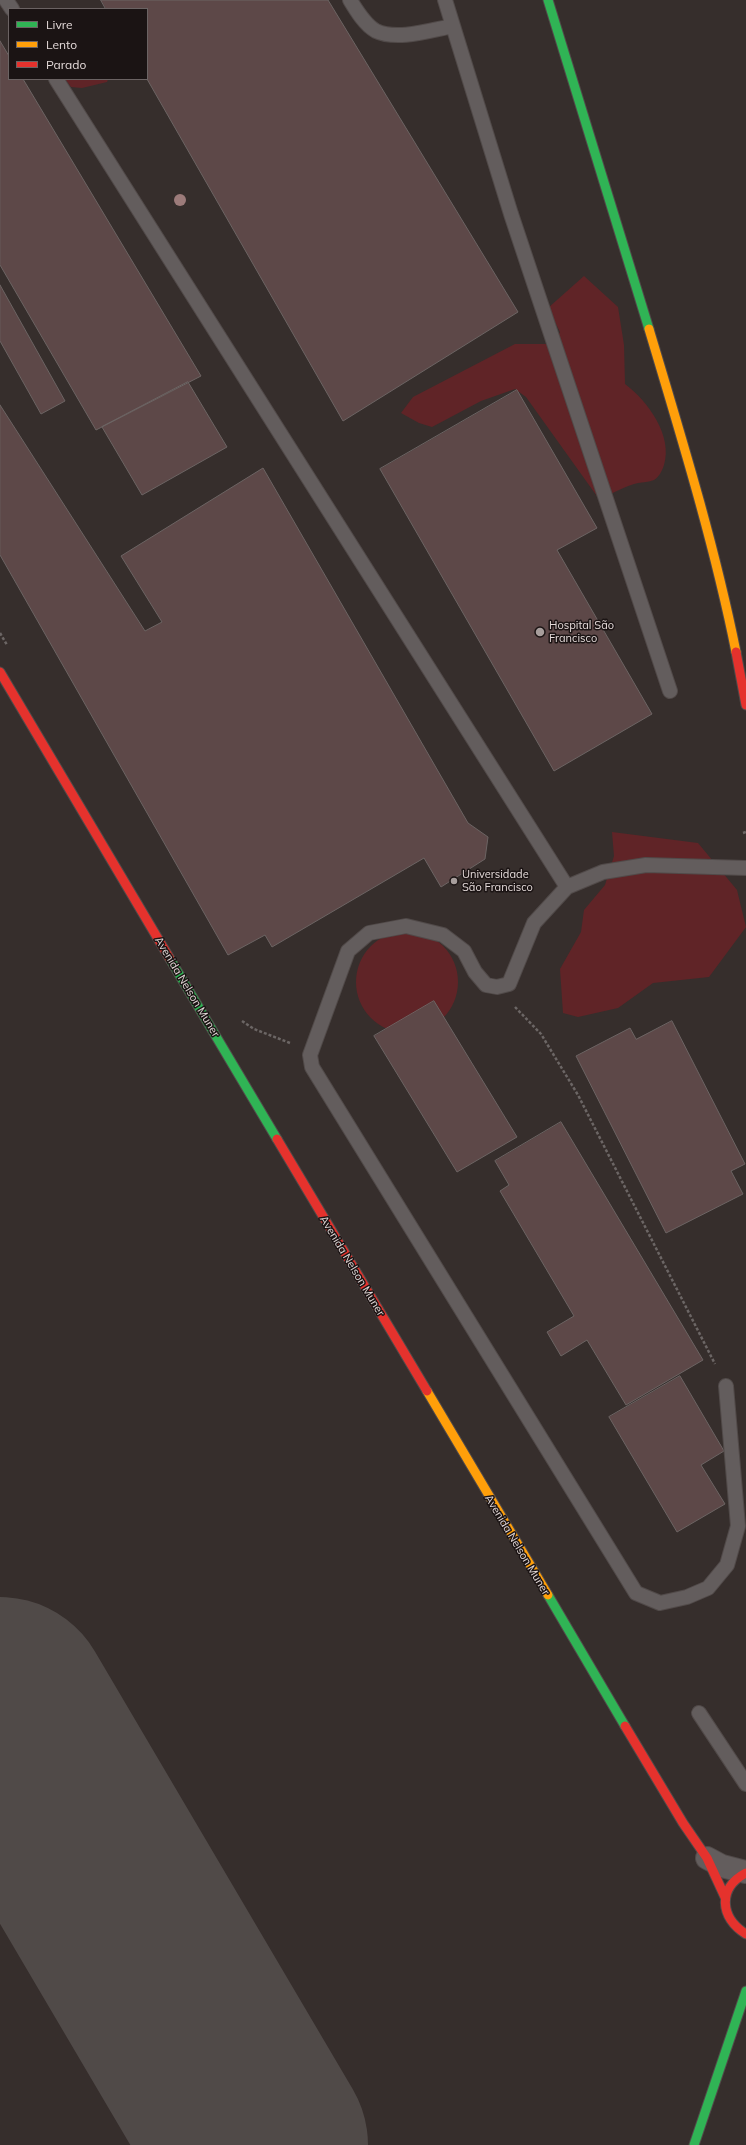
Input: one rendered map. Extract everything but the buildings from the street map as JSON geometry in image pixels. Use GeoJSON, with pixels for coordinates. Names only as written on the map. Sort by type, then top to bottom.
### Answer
{"type":"FeatureCollection","features":[{"type":"Feature","properties":{"kind":"street"},"geometry":{"type":"LineString","coordinates":[[548,0],[692,471],[726,602],[746,705]]}},
{"type":"Feature","properties":{"kind":"street","name":"Avenida Nelson Muner"},"geometry":{"type":"LineString","coordinates":[[0,672],[683,1823],[707,1858],[725,1896]]}},
{"type":"Feature","properties":{"kind":"street","name":"Avenida Nelson Muner"},"geometry":{"type":"LineString","coordinates":[[707,1858],[722,1866],[746,1872]]}},
{"type":"Feature","properties":{"kind":"street"},"geometry":{"type":"LineString","coordinates":[[746,1872],[733,1881],[725,1896],[726,1915],[736,1929],[746,1934]]}},
{"type":"Feature","properties":{"kind":"street"},"geometry":{"type":"LineString","coordinates":[[694,2145],[746,1992]]}},
{"type":"Feature","properties":{"kind":"lane"},"geometry":{"type":"LineString","coordinates":[[350,0],[358,13],[376,31],[403,36],[453,26]]}},
{"type":"Feature","properties":{"kind":"lane"},"geometry":{"type":"LineString","coordinates":[[445,0],[511,214],[670,691]]}},
{"type":"Feature","properties":{"kind":"lane"},"geometry":{"type":"LineString","coordinates":[[57,80],[567,887]]}},
{"type":"Feature","properties":{"kind":"lane"},"geometry":{"type":"LineString","coordinates":[[726,1386],[738,1526],[727,1565],[708,1588],[687,1597],[660,1603],[636,1593],[310,1062],[310,1056],[348,951],[369,933],[406,926],[443,936],[464,951],[475,972],[486,985],[497,987],[509,984],[534,923],[567,887],[603,872],[646,865],[746,868]]}},
{"type":"Feature","properties":{"kind":"lane"},"geometry":{"type":"LineString","coordinates":[[699,1713],[746,1784]]}},
{"type":"Feature","properties":{"kind":"path"},"geometry":{"type":"LineString","coordinates":[[497,987],[541,1034],[578,1095],[726,1386]]}},
{"type":"Feature","properties":{"kind":"shaded area"},"geometry":{"type":"Polygon","coordinates":[[[66,80],[108,80],[107,82],[82,88],[71,87],[66,80]]]}},
{"type":"Feature","properties":{"kind":"shaded area"},"geometry":{"type":"Polygon","coordinates":[[[584,276],[618,307],[624,345],[625,384],[634,391],[650,409],[662,431],[666,454],[664,465],[656,479],[628,486],[599,499],[526,397],[515,389],[481,401],[432,427],[419,423],[401,413],[413,397],[515,344],[553,344],[560,332],[548,308],[584,276]]]}},
{"type":"Feature","properties":{"kind":"shaded area"},"geometry":{"type":"Polygon","coordinates":[[[612,832],[698,843],[737,890],[746,927],[709,977],[653,983],[618,1008],[578,1017],[563,1013],[560,969],[581,932],[584,910],[605,885],[614,856],[612,832]]]}},
{"type":"Feature","properties":{"kind":"shaded area"},"geometry":{"type":"Polygon","coordinates":[[[407,931],[426,935],[443,946],[454,963],[458,982],[454,1001],[443,1018],[426,1029],[407,1033],[388,1029],[371,1018],[360,1001],[356,982],[360,963],[371,946],[388,935],[407,931]]]}},
{"type":"Feature","properties":{"kind":"runway"},"geometry":{"type":"LineString","coordinates":[[0,1707],[258,2145]]}},
{"type":"Feature","properties":{"kind":"traffic: fast"},"geometry":{"type":"LineString","coordinates":[[548,0],[649,329]]}},
{"type":"Feature","properties":{"kind":"traffic: fast"},"geometry":{"type":"LineString","coordinates":[[170,959],[277,1139]]}},
{"type":"Feature","properties":{"kind":"traffic: fast"},"geometry":{"type":"LineString","coordinates":[[548,1595],[625,1726]]}},
{"type":"Feature","properties":{"kind":"traffic: fast"},"geometry":{"type":"LineString","coordinates":[[694,2145],[746,1991]]}},
{"type":"Feature","properties":{"kind":"traffic: slow"},"geometry":{"type":"LineString","coordinates":[[649,329],[685,449],[707,530],[718,571],[736,652]]}},
{"type":"Feature","properties":{"kind":"traffic: slow"},"geometry":{"type":"LineString","coordinates":[[427,1391],[548,1595]]}},
{"type":"Feature","properties":{"kind":"traffic: jam"},"geometry":{"type":"LineString","coordinates":[[736,652],[746,705]]}},
{"type":"Feature","properties":{"kind":"traffic: jam"},"geometry":{"type":"LineString","coordinates":[[0,672],[170,959]]}},
{"type":"Feature","properties":{"kind":"traffic: jam"},"geometry":{"type":"LineString","coordinates":[[277,1139],[427,1391]]}},
{"type":"Feature","properties":{"kind":"traffic: jam"},"geometry":{"type":"LineString","coordinates":[[625,1726],[683,1823],[707,1858],[725,1897]]}},
{"type":"Feature","properties":{"kind":"traffic: jam"},"geometry":{"type":"LineString","coordinates":[[746,1873],[737,1879],[730,1887],[726,1895],[725,1903],[731,1920],[746,1934]]}},
{"type":"Feature","properties":{"kind":"place","name":"Hospital São Francisco"},"geometry":{"type":"Point","coordinates":[540,632]}},
{"type":"Feature","properties":{"kind":"place","name":"Universidade São Francisco"},"geometry":{"type":"Point","coordinates":[454,881]}}]}
